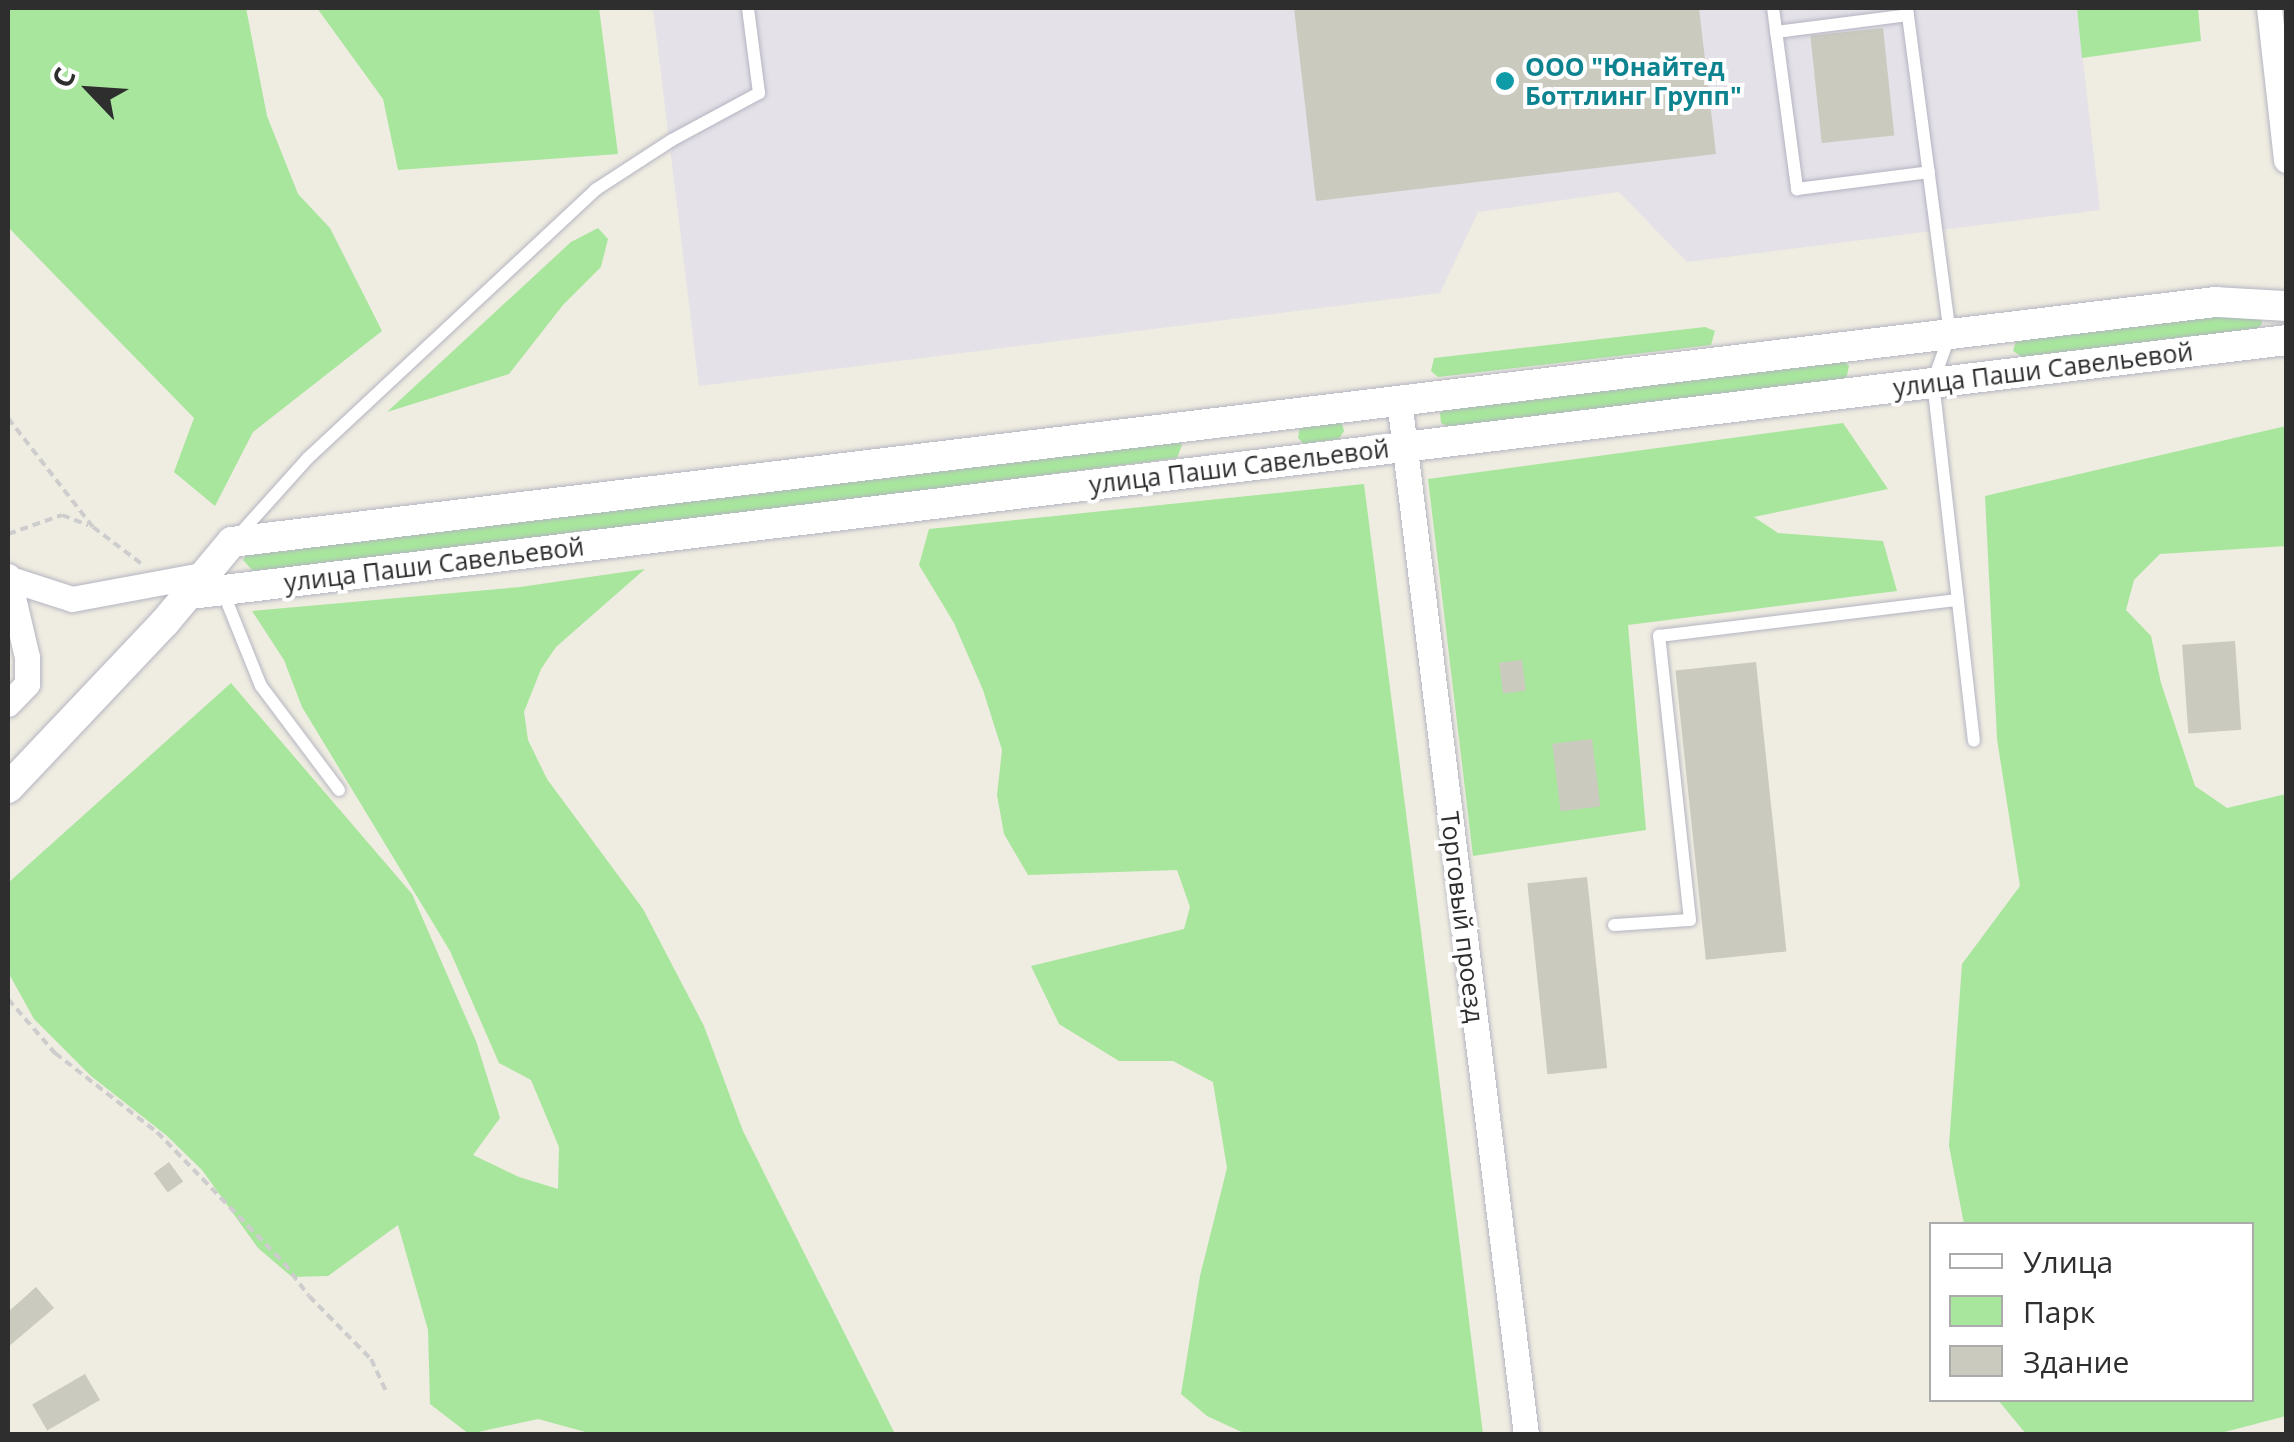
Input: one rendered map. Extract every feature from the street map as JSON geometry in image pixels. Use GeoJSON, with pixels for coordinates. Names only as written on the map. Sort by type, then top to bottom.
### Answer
{"type":"FeatureCollection","features":[{"type":"Feature","properties":{"kind":"street"},"geometry":{"type":"LineString","coordinates":[[2269,8],[2286,160]]}},
{"type":"Feature","properties":{"kind":"street","name":"улица Паши Савельевой"},"geometry":{"type":"LineString","coordinates":[[232,542],[2216,302],[2286,306]]}},
{"type":"Feature","properties":{"kind":"street"},"geometry":{"type":"LineString","coordinates":[[2274,342],[2286,318]]}},
{"type":"Feature","properties":{"kind":"street","name":"улица Паши Савельевой"},"geometry":{"type":"LineString","coordinates":[[196,585],[2274,342]]}},
{"type":"Feature","properties":{"kind":"street","name":"Торговый проезд"},"geometry":{"type":"LineString","coordinates":[[1399,400],[1526,1434]]}},
{"type":"Feature","properties":{"kind":"street"},"geometry":{"type":"LineString","coordinates":[[8,788],[232,542]]}},
{"type":"Feature","properties":{"kind":"street"},"geometry":{"type":"LineString","coordinates":[[9,578],[72,598],[196,585]]}},
{"type":"Feature","properties":{"kind":"street"},"geometry":{"type":"LineString","coordinates":[[8,704],[27,684],[27,657],[9,578]]}},
{"type":"Feature","properties":{"kind":"lane"},"geometry":{"type":"LineString","coordinates":[[232,542],[308,458],[595,190],[672,140],[759,93],[748,8]]}},
{"type":"Feature","properties":{"kind":"lane"},"geometry":{"type":"LineString","coordinates":[[1773,8],[1797,189],[1929,172]]}},
{"type":"Feature","properties":{"kind":"lane"},"geometry":{"type":"LineString","coordinates":[[1776,32],[1908,11],[1950,334],[1932,382],[1974,741]]}},
{"type":"Feature","properties":{"kind":"lane"},"geometry":{"type":"LineString","coordinates":[[196,585],[261,686],[339,790]]}},
{"type":"Feature","properties":{"kind":"lane"},"geometry":{"type":"LineString","coordinates":[[1614,925],[1690,920],[1659,636],[1958,600]]}},
{"type":"Feature","properties":{"kind":"path"},"geometry":{"type":"LineString","coordinates":[[8,418],[93,527]]}},
{"type":"Feature","properties":{"kind":"path"},"geometry":{"type":"LineString","coordinates":[[8,534],[62,515],[93,527],[196,585]]}},
{"type":"Feature","properties":{"kind":"path"},"geometry":{"type":"LineString","coordinates":[[8,998],[56,1053],[157,1132],[284,1263],[371,1360],[388,1394]]}},
{"type":"Feature","properties":{"kind":"shaded area"},"geometry":{"type":"Polygon","coordinates":[[[653,8],[2077,8],[2100,210],[1687,262],[1619,192],[1478,212],[1440,293],[699,386],[653,8]]]}},
{"type":"Feature","properties":{"kind":"green space"},"geometry":{"type":"Polygon","coordinates":[[[8,8],[246,8],[267,116],[298,194],[330,228],[382,331],[253,432],[215,506],[174,472],[194,418],[8,227],[8,8]]]}},
{"type":"Feature","properties":{"kind":"green space"},"geometry":{"type":"Polygon","coordinates":[[[317,8],[599,8],[618,154],[398,170],[383,99],[317,8]]]}},
{"type":"Feature","properties":{"kind":"green space"},"geometry":{"type":"Polygon","coordinates":[[[2077,8],[2198,8],[2201,41],[2082,58],[2077,8]]]}},
{"type":"Feature","properties":{"kind":"green space"},"geometry":{"type":"Polygon","coordinates":[[[598,228],[608,239],[601,267],[563,305],[509,374],[387,412],[571,242],[598,228]]]}},
{"type":"Feature","properties":{"kind":"green space"},"geometry":{"type":"Polygon","coordinates":[[[2228,311],[2261,315],[2262,324],[2256,330],[2022,357],[2013,351],[2017,337],[2228,311]]]}},
{"type":"Feature","properties":{"kind":"green space"},"geometry":{"type":"Polygon","coordinates":[[[1705,327],[1715,331],[1711,345],[1438,377],[1431,371],[1434,358],[1705,327]]]}},
{"type":"Feature","properties":{"kind":"green space"},"geometry":{"type":"Polygon","coordinates":[[[1842,359],[1849,366],[1846,380],[1449,427],[1441,423],[1444,408],[1842,359]]]}},
{"type":"Feature","properties":{"kind":"green space"},"geometry":{"type":"Polygon","coordinates":[[[1341,420],[1344,431],[1339,439],[1304,444],[1298,438],[1300,426],[1341,420]]]}},
{"type":"Feature","properties":{"kind":"green space"},"geometry":{"type":"Polygon","coordinates":[[[1843,423],[1888,489],[1754,517],[1778,533],[1883,541],[1897,591],[1628,625],[1646,830],[1473,856],[1428,479],[1843,423]]]}},
{"type":"Feature","properties":{"kind":"green space"},"geometry":{"type":"Polygon","coordinates":[[[2286,426],[2286,546],[2160,554],[2134,580],[2126,610],[2151,636],[2161,683],[2195,786],[2227,808],[2286,794],[2286,1416],[2217,1434],[2026,1434],[2000,1402],[2254,1402],[2254,1222],[1964,1222],[1949,1146],[1962,964],[2020,886],[1997,739],[1985,496],[2286,426]]]}},
{"type":"Feature","properties":{"kind":"green space"},"geometry":{"type":"Polygon","coordinates":[[[1173,437],[1182,445],[1177,458],[624,529],[253,571],[243,560],[247,554],[1173,437]]]}},
{"type":"Feature","properties":{"kind":"green space"},"geometry":{"type":"Polygon","coordinates":[[[1364,484],[1483,1434],[1246,1434],[1207,1416],[1181,1394],[1200,1276],[1227,1168],[1213,1082],[1173,1061],[1119,1061],[1059,1024],[1031,966],[1184,929],[1190,907],[1177,870],[1028,875],[1004,834],[997,795],[1002,750],[983,690],[954,623],[919,565],[929,529],[1364,484]]]}},
{"type":"Feature","properties":{"kind":"green space"},"geometry":{"type":"Polygon","coordinates":[[[645,569],[556,647],[541,669],[524,712],[528,740],[547,779],[643,909],[704,1026],[743,1131],[895,1434],[593,1434],[538,1419],[469,1434],[430,1404],[428,1330],[398,1225],[328,1276],[292,1277],[258,1248],[202,1170],[166,1135],[91,1076],[34,1019],[8,972],[8,883],[231,683],[412,894],[476,1041],[500,1118],[473,1155],[519,1177],[558,1189],[559,1147],[531,1080],[499,1063],[450,951],[302,707],[284,660],[252,611],[520,587],[645,569]]]}},
{"type":"Feature","properties":{"kind":"building","name":"ООО \"Юнайтед Боттлинг Групп\""},"geometry":{"type":"Polygon","coordinates":[[[1294,8],[1699,8],[1716,154],[1316,201],[1294,8]]]}},
{"type":"Feature","properties":{"kind":"building"},"geometry":{"type":"Polygon","coordinates":[[[1883,28],[1894,135],[1822,143],[1810,36],[1883,28]]]}},
{"type":"Feature","properties":{"kind":"building"},"geometry":{"type":"Polygon","coordinates":[[[2235,641],[2241,730],[2188,733],[2182,645],[2235,641]]]}},
{"type":"Feature","properties":{"kind":"building"},"geometry":{"type":"Polygon","coordinates":[[[1522,660],[1526,691],[1503,694],[1499,663],[1522,660]]]}},
{"type":"Feature","properties":{"kind":"building"},"geometry":{"type":"Polygon","coordinates":[[[1756,662],[1786,951],[1706,960],[1675,670],[1756,662]]]}},
{"type":"Feature","properties":{"kind":"building"},"geometry":{"type":"Polygon","coordinates":[[[1592,739],[1600,806],[1561,811],[1552,744],[1592,739]]]}},
{"type":"Feature","properties":{"kind":"building"},"geometry":{"type":"Polygon","coordinates":[[[1587,877],[1607,1068],[1547,1074],[1527,883],[1587,877]]]}},
{"type":"Feature","properties":{"kind":"building"},"geometry":{"type":"Polygon","coordinates":[[[169,1162],[183,1181],[168,1193],[154,1173],[169,1162]]]}},
{"type":"Feature","properties":{"kind":"building"},"geometry":{"type":"Polygon","coordinates":[[[36,1287],[54,1308],[8,1347],[8,1312],[36,1287]]]}},
{"type":"Feature","properties":{"kind":"building"},"geometry":{"type":"Polygon","coordinates":[[[85,1374],[100,1400],[47,1430],[32,1404],[85,1374]]]}},
{"type":"Feature","properties":{"kind":"place","name":"ООО \"Юнайтед Боттлинг Групп\""},"geometry":{"type":"Point","coordinates":[1505,81]}}]}
